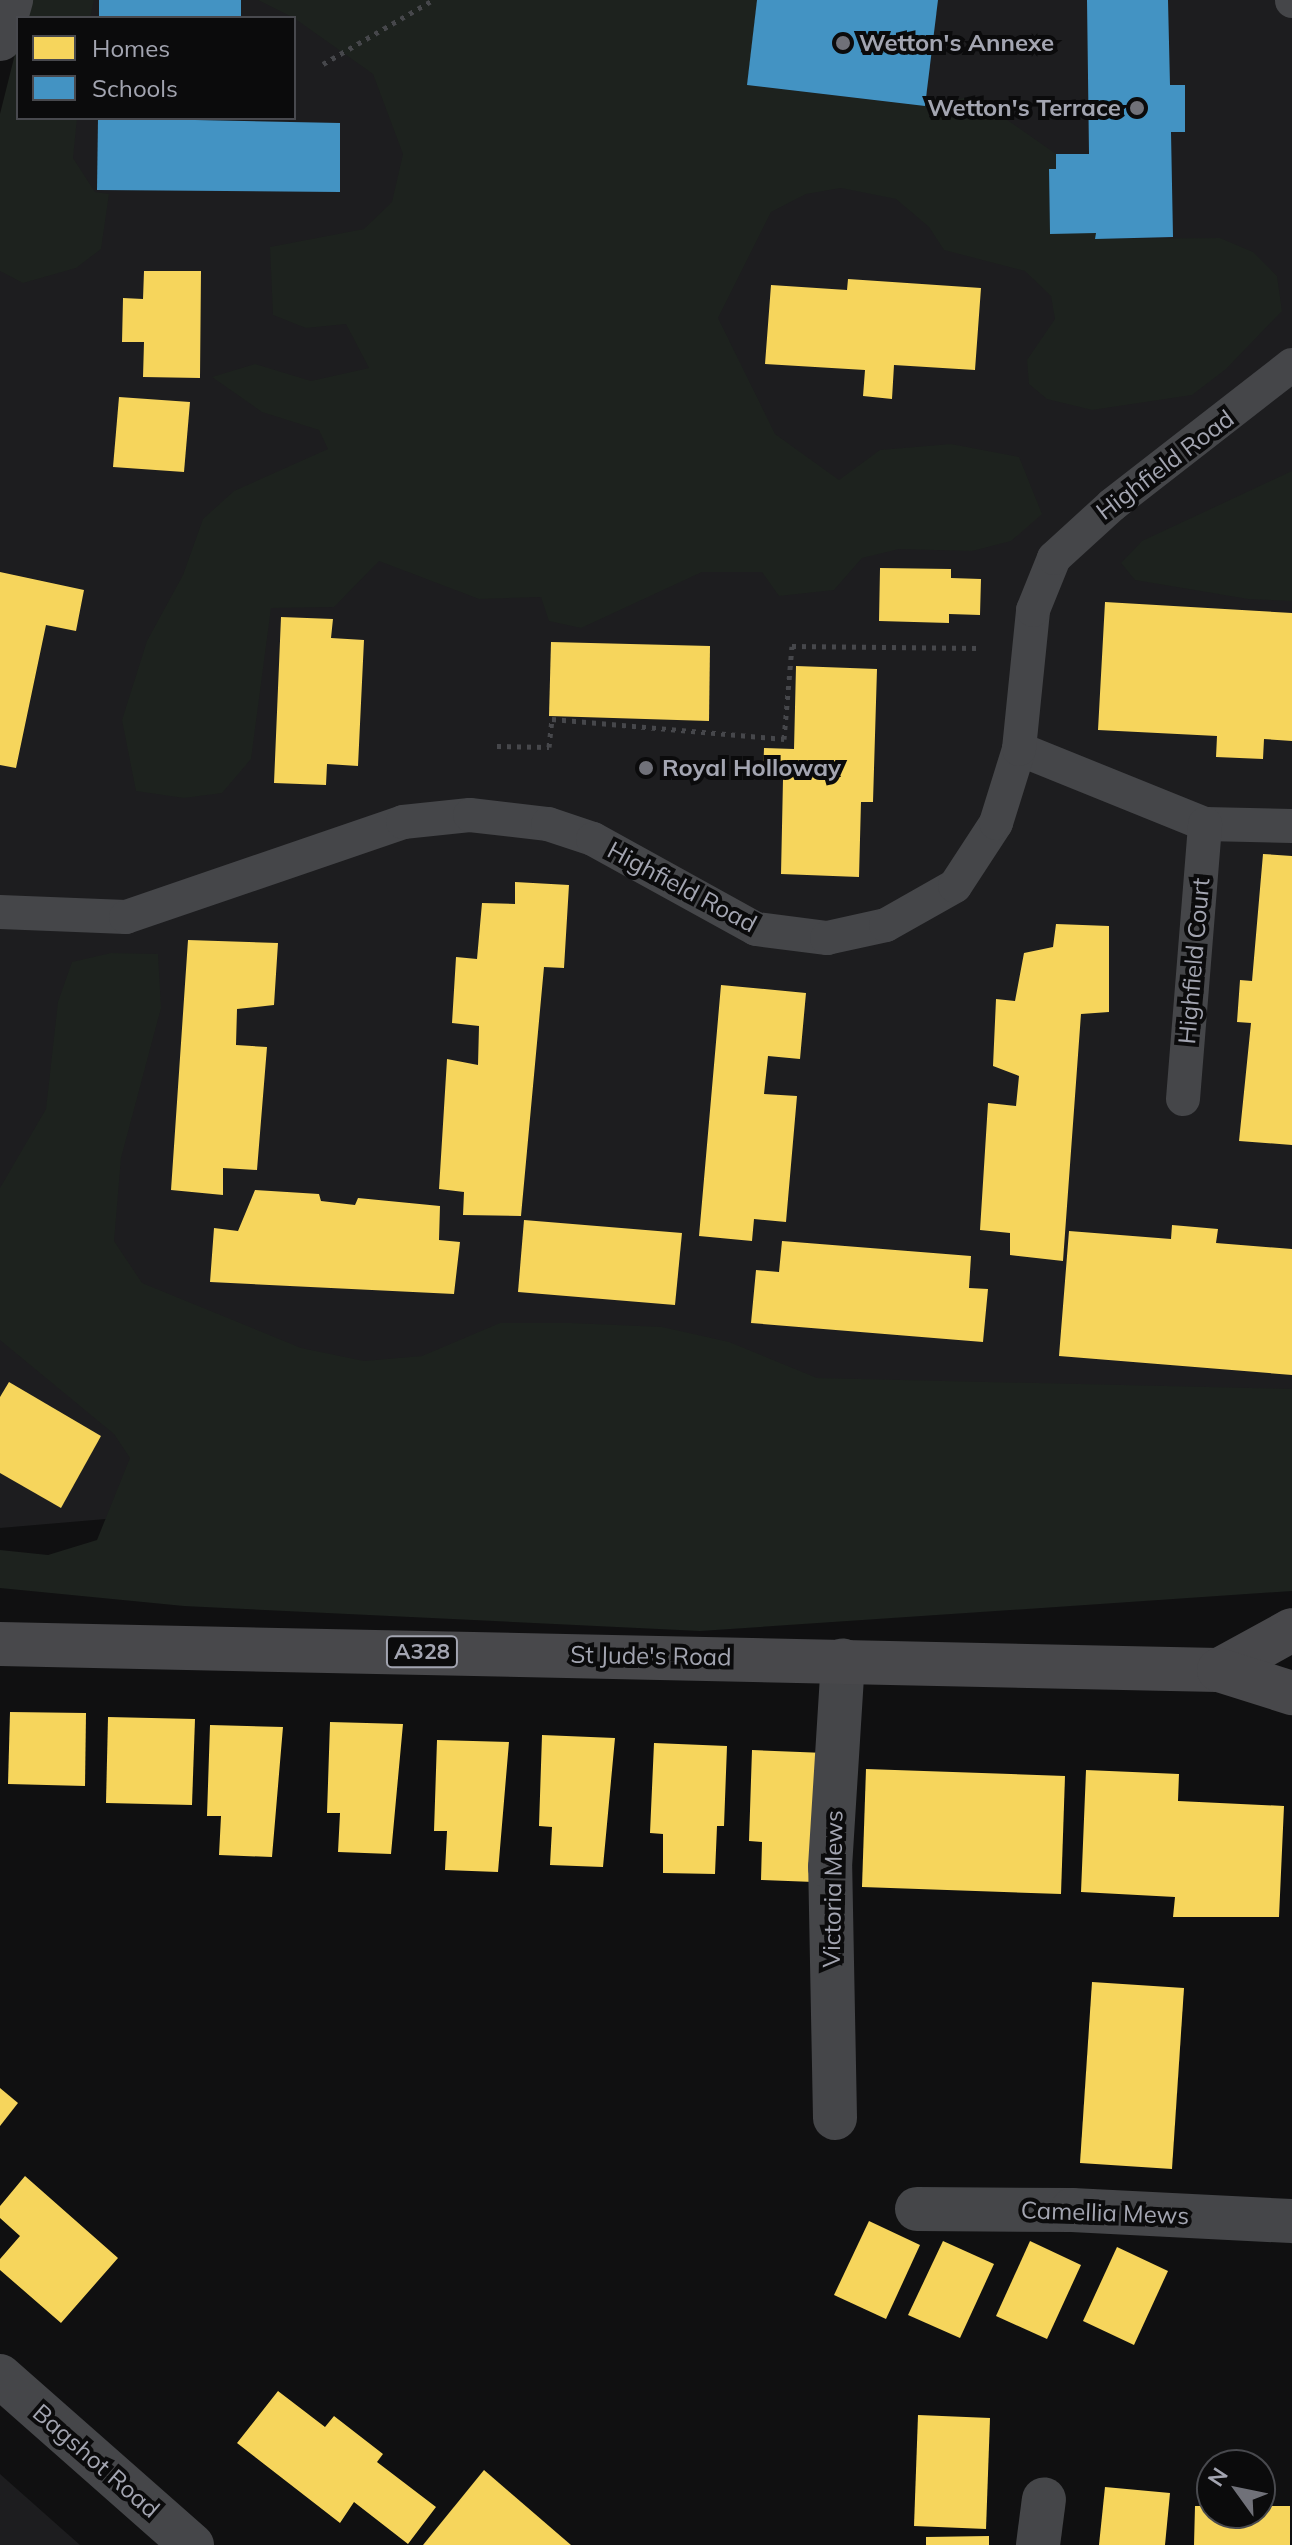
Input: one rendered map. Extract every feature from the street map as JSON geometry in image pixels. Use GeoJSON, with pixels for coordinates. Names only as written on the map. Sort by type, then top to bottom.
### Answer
{"type":"FeatureCollection","features":[{"type":"Feature","properties":{"kind":"main road"},"geometry":{"type":"LineString","coordinates":[[1219,1670],[1292,1630]]}},
{"type":"Feature","properties":{"kind":"main road","name":"St Jude's Road"},"geometry":{"type":"LineString","coordinates":[[0,1644],[1219,1670]]}},
{"type":"Feature","properties":{"kind":"main road"},"geometry":{"type":"LineString","coordinates":[[1219,1670],[1292,1693]]}},
{"type":"Feature","properties":{"kind":"street"},"geometry":{"type":"LineString","coordinates":[[0,39],[11,0]]}},
{"type":"Feature","properties":{"kind":"street","name":"Victoria Mews"},"geometry":{"type":"LineString","coordinates":[[835,2118],[830,1867],[843,1660]]}},
{"type":"Feature","properties":{"kind":"street","name":"Camellia Mews"},"geometry":{"type":"LineString","coordinates":[[917,2209],[1072,2210],[1292,2221]]}},
{"type":"Feature","properties":{"kind":"street","name":"Bagshot Road"},"geometry":{"type":"LineString","coordinates":[[0,2376],[192,2545]]}},
{"type":"Feature","properties":{"kind":"street"},"geometry":{"type":"LineString","coordinates":[[1038,2545],[1044,2499]]}},
{"type":"Feature","properties":{"kind":"lane","name":"Highfield Road"},"geometry":{"type":"LineString","coordinates":[[0,912],[126,917],[403,822],[470,815],[548,824],[593,839],[756,929],[790,937],[853,935],[927,905],[955,886],[996,823],[1019,749],[1028,647],[1041,580],[1073,536],[1292,365]]}},
{"type":"Feature","properties":{"kind":"lane"},"geometry":{"type":"LineString","coordinates":[[1019,749],[1205,824],[1292,826]]}},
{"type":"Feature","properties":{"kind":"lane","name":"Highfield Court"},"geometry":{"type":"LineString","coordinates":[[1183,1099],[1205,824]]}},
{"type":"Feature","properties":{"kind":"path"},"geometry":{"type":"LineString","coordinates":[[323,64],[433,0]]}},
{"type":"Feature","properties":{"kind":"path"},"geometry":{"type":"LineString","coordinates":[[497,746],[549,747],[552,719],[784,739],[792,646],[1028,647]]}},
{"type":"Feature","properties":{"kind":"shaded area","name":"Royal Holloway"},"geometry":{"type":"Polygon","coordinates":[[[29,0],[1292,0],[1292,1418],[0,1528],[0,114],[16,120],[296,120],[296,16],[25,16],[29,0]]]}},
{"type":"Feature","properties":{"kind":"shaded area"},"geometry":{"type":"Polygon","coordinates":[[[29,0],[94,0],[90,16],[25,16],[29,0]]]}},
{"type":"Feature","properties":{"kind":"shaded area"},"geometry":{"type":"Polygon","coordinates":[[[258,0],[757,0],[748,85],[925,106],[973,96],[1056,154],[1056,169],[1049,169],[1050,233],[1096,233],[1096,239],[1220,238],[1253,252],[1277,276],[1282,311],[1226,369],[1192,395],[1092,410],[1047,399],[1029,384],[1027,360],[1055,319],[1051,296],[1025,271],[944,250],[929,227],[896,199],[841,188],[806,194],[771,212],[718,318],[775,434],[839,480],[880,450],[951,444],[1019,457],[1042,514],[1011,541],[972,551],[899,549],[862,558],[834,590],[779,596],[762,572],[702,572],[581,628],[549,621],[541,597],[479,599],[379,561],[334,607],[271,608],[251,759],[222,793],[184,798],[136,791],[122,720],[147,641],[183,575],[203,519],[234,491],[328,449],[319,430],[262,412],[212,377],[255,364],[311,381],[369,368],[346,324],[306,328],[273,315],[270,247],[364,229],[392,202],[403,154],[373,74],[296,19],[296,16],[258,0]]]}},
{"type":"Feature","properties":{"kind":"shaded area"},"geometry":{"type":"Polygon","coordinates":[[[16,50],[16,120],[77,120],[73,158],[95,192],[109,194],[101,249],[76,268],[23,283],[0,271],[0,114],[16,50]]]}},
{"type":"Feature","properties":{"kind":"shaded area"},"geometry":{"type":"Polygon","coordinates":[[[1292,471],[1292,601],[1248,599],[1135,580],[1121,563],[1142,541],[1292,471]]]}},
{"type":"Feature","properties":{"kind":"shaded area"},"geometry":{"type":"Polygon","coordinates":[[[111,953],[158,954],[161,1008],[121,1158],[114,1241],[142,1283],[301,1348],[364,1361],[422,1356],[500,1323],[571,1323],[662,1327],[729,1342],[817,1378],[1292,1389],[1292,1591],[700,1631],[184,1606],[0,1588],[0,1550],[48,1555],[97,1540],[130,1458],[114,1434],[0,1340],[0,1188],[46,1109],[58,1002],[72,962],[111,953]]]}},
{"type":"Feature","properties":{"kind":"shaded area"},"geometry":{"type":"Polygon","coordinates":[[[0,2474],[80,2545],[0,2545],[0,2474]]]}},
{"type":"Feature","properties":{"kind":"building: Homes"},"geometry":{"type":"Polygon","coordinates":[[[144,271],[201,271],[200,378],[143,377],[144,342],[122,342],[123,298],[143,299],[144,271]]]}},
{"type":"Feature","properties":{"kind":"building: Homes"},"geometry":{"type":"Polygon","coordinates":[[[848,279],[981,288],[975,370],[894,365],[892,399],[863,396],[865,370],[765,364],[771,285],[847,290],[848,279]]]}},
{"type":"Feature","properties":{"kind":"building: Homes"},"geometry":{"type":"Polygon","coordinates":[[[119,397],[190,402],[184,472],[113,467],[119,397]]]}},
{"type":"Feature","properties":{"kind":"building: Homes"},"geometry":{"type":"Polygon","coordinates":[[[880,568],[951,569],[951,578],[981,579],[980,615],[949,614],[949,623],[879,621],[880,568]]]}},
{"type":"Feature","properties":{"kind":"building: Homes"},"geometry":{"type":"Polygon","coordinates":[[[0,572],[84,590],[76,631],[46,625],[16,768],[0,765],[0,572]]]}},
{"type":"Feature","properties":{"kind":"building: Homes"},"geometry":{"type":"Polygon","coordinates":[[[1105,602],[1292,613],[1292,741],[1264,739],[1263,759],[1216,757],[1217,736],[1098,730],[1105,602]]]}},
{"type":"Feature","properties":{"kind":"building: Homes"},"geometry":{"type":"Polygon","coordinates":[[[281,617],[333,619],[331,638],[364,640],[358,766],[327,764],[326,785],[274,783],[281,617]]]}},
{"type":"Feature","properties":{"kind":"building: Homes"},"geometry":{"type":"Polygon","coordinates":[[[551,642],[710,646],[709,721],[549,716],[551,642]]]}},
{"type":"Feature","properties":{"kind":"building: Homes"},"geometry":{"type":"Polygon","coordinates":[[[796,666],[877,669],[873,802],[861,802],[859,877],[781,874],[783,779],[763,778],[764,748],[794,749],[796,666]]]}},
{"type":"Feature","properties":{"kind":"building: Homes"},"geometry":{"type":"Polygon","coordinates":[[[1263,854],[1292,856],[1292,1145],[1239,1141],[1251,1023],[1237,1022],[1240,980],[1252,981],[1263,854]]]}},
{"type":"Feature","properties":{"kind":"building: Homes"},"geometry":{"type":"Polygon","coordinates":[[[515,882],[569,885],[564,968],[544,967],[521,1216],[463,1215],[464,1192],[439,1189],[447,1059],[478,1065],[479,1026],[452,1023],[456,957],[477,959],[482,903],[515,904],[515,882]]]}},
{"type":"Feature","properties":{"kind":"building: Homes"},"geometry":{"type":"Polygon","coordinates":[[[1056,924],[1109,926],[1109,1012],[1081,1014],[1063,1261],[1010,1255],[1010,1233],[980,1230],[988,1103],[1016,1106],[1019,1076],[993,1066],[996,999],[1015,1001],[1024,953],[1053,947],[1056,924]]]}},
{"type":"Feature","properties":{"kind":"building: Homes"},"geometry":{"type":"Polygon","coordinates":[[[188,940],[278,943],[274,1005],[237,1009],[236,1045],[267,1047],[257,1170],[223,1168],[223,1195],[171,1190],[188,940]]]}},
{"type":"Feature","properties":{"kind":"building: Homes"},"geometry":{"type":"Polygon","coordinates":[[[721,985],[806,993],[800,1059],[768,1056],[764,1094],[797,1096],[786,1222],[754,1219],[752,1241],[699,1236],[721,985]]]}},
{"type":"Feature","properties":{"kind":"building: Homes"},"geometry":{"type":"Polygon","coordinates":[[[255,1190],[319,1194],[321,1201],[355,1205],[358,1198],[440,1206],[439,1240],[460,1242],[454,1294],[210,1282],[214,1228],[238,1231],[255,1190]]]}},
{"type":"Feature","properties":{"kind":"building: Homes"},"geometry":{"type":"Polygon","coordinates":[[[524,1220],[682,1233],[675,1305],[518,1292],[524,1220]]]}},
{"type":"Feature","properties":{"kind":"building: Homes"},"geometry":{"type":"Polygon","coordinates":[[[1172,1225],[1218,1229],[1216,1243],[1292,1249],[1292,1375],[1059,1356],[1069,1231],[1171,1239],[1172,1225]]]}},
{"type":"Feature","properties":{"kind":"building: Homes"},"geometry":{"type":"Polygon","coordinates":[[[782,1241],[971,1256],[969,1288],[988,1289],[983,1342],[751,1323],[756,1270],[779,1272],[782,1241]]]}},
{"type":"Feature","properties":{"kind":"building: Homes"},"geometry":{"type":"Polygon","coordinates":[[[9,1382],[101,1436],[61,1508],[0,1473],[0,1397],[9,1382]]]}},
{"type":"Feature","properties":{"kind":"building: Homes"},"geometry":{"type":"Polygon","coordinates":[[[10,1712],[86,1713],[85,1786],[8,1784],[10,1712]]]}},
{"type":"Feature","properties":{"kind":"building: Homes"},"geometry":{"type":"Polygon","coordinates":[[[108,1717],[195,1719],[192,1805],[106,1803],[108,1717]]]}},
{"type":"Feature","properties":{"kind":"building: Homes"},"geometry":{"type":"Polygon","coordinates":[[[330,1722],[403,1724],[391,1854],[338,1852],[340,1813],[327,1813],[330,1722]]]}},
{"type":"Feature","properties":{"kind":"building: Homes"},"geometry":{"type":"Polygon","coordinates":[[[210,1725],[283,1727],[272,1857],[219,1855],[221,1816],[207,1816],[210,1725]]]}},
{"type":"Feature","properties":{"kind":"building: Homes"},"geometry":{"type":"Polygon","coordinates":[[[542,1735],[615,1738],[603,1867],[550,1865],[552,1827],[539,1826],[542,1735]]]}},
{"type":"Feature","properties":{"kind":"building: Homes"},"geometry":{"type":"Polygon","coordinates":[[[437,1740],[509,1742],[498,1872],[445,1870],[447,1831],[434,1831],[437,1740]]]}},
{"type":"Feature","properties":{"kind":"building: Homes"},"geometry":{"type":"Polygon","coordinates":[[[654,1743],[727,1746],[724,1826],[717,1826],[715,1874],[663,1873],[663,1834],[650,1833],[654,1743]]]}},
{"type":"Feature","properties":{"kind":"building: Homes"},"geometry":{"type":"Polygon","coordinates":[[[752,1750],[825,1753],[814,1882],[761,1880],[762,1842],[749,1841],[752,1750]]]}},
{"type":"Feature","properties":{"kind":"building: Homes"},"geometry":{"type":"Polygon","coordinates":[[[866,1769],[1065,1776],[1061,1894],[862,1887],[866,1769]]]}},
{"type":"Feature","properties":{"kind":"building: Homes"},"geometry":{"type":"Polygon","coordinates":[[[1086,1770],[1179,1774],[1178,1801],[1284,1806],[1279,1917],[1173,1917],[1175,1897],[1081,1892],[1086,1770]]]}},
{"type":"Feature","properties":{"kind":"building: Homes"},"geometry":{"type":"Polygon","coordinates":[[[1092,1982],[1184,1988],[1172,2169],[1080,2163],[1092,1982]]]}},
{"type":"Feature","properties":{"kind":"building: Homes"},"geometry":{"type":"Polygon","coordinates":[[[0,2088],[18,2103],[0,2126],[0,2088]]]}},
{"type":"Feature","properties":{"kind":"building: Homes"},"geometry":{"type":"Polygon","coordinates":[[[25,2176],[118,2258],[61,2323],[0,2270],[0,2259],[20,2236],[0,2218],[0,2206],[25,2176]]]}},
{"type":"Feature","properties":{"kind":"building: Homes"},"geometry":{"type":"Polygon","coordinates":[[[869,2221],[920,2245],[886,2319],[834,2295],[869,2221]]]}},
{"type":"Feature","properties":{"kind":"building: Homes"},"geometry":{"type":"Polygon","coordinates":[[[943,2241],[994,2264],[960,2338],[908,2315],[943,2241]]]}},
{"type":"Feature","properties":{"kind":"building: Homes"},"geometry":{"type":"Polygon","coordinates":[[[1030,2241],[1081,2265],[1047,2339],[996,2316],[1030,2241]]]}},
{"type":"Feature","properties":{"kind":"building: Homes"},"geometry":{"type":"Polygon","coordinates":[[[1117,2247],[1168,2271],[1134,2345],[1083,2321],[1117,2247]]]}},
{"type":"Feature","properties":{"kind":"building: Homes"},"geometry":{"type":"Polygon","coordinates":[[[278,2391],[325,2427],[334,2416],[383,2454],[377,2462],[436,2507],[408,2544],[354,2502],[340,2523],[237,2443],[278,2391]]]}},
{"type":"Feature","properties":{"kind":"building: Homes"},"geometry":{"type":"Polygon","coordinates":[[[918,2415],[990,2418],[986,2529],[914,2526],[918,2415]]]}},
{"type":"Feature","properties":{"kind":"building: Homes"},"geometry":{"type":"Polygon","coordinates":[[[484,2470],[571,2545],[423,2545],[484,2470]]]}},
{"type":"Feature","properties":{"kind":"building: Homes"},"geometry":{"type":"Polygon","coordinates":[[[1105,2487],[1170,2493],[1165,2545],[1099,2545],[1105,2487]]]}},
{"type":"Feature","properties":{"kind":"building: Homes"},"geometry":{"type":"Polygon","coordinates":[[[1195,2506],[1196,2529],[1276,2529],[1276,2506],[1290,2506],[1290,2545],[1194,2545],[1195,2506]]]}},
{"type":"Feature","properties":{"kind":"building: Homes"},"geometry":{"type":"Polygon","coordinates":[[[989,2536],[989,2545],[926,2545],[926,2537],[989,2536]]]}},
{"type":"Feature","properties":{"kind":"building: Schools"},"geometry":{"type":"Polygon","coordinates":[[[99,0],[241,0],[241,16],[99,16],[99,0]]]}},
{"type":"Feature","properties":{"kind":"building: Schools","name":"Wetton's Annexe"},"geometry":{"type":"Polygon","coordinates":[[[757,0],[938,0],[925,106],[747,85],[757,0]]]}},
{"type":"Feature","properties":{"kind":"building: Schools","name":"Wetton's Terrace"},"geometry":{"type":"Polygon","coordinates":[[[1087,0],[1168,0],[1170,85],[1185,85],[1185,132],[1171,132],[1173,237],[1095,239],[1096,233],[1050,234],[1049,169],[1056,169],[1056,154],[1089,154],[1087,0]]]}},
{"type":"Feature","properties":{"kind":"building: Schools"},"geometry":{"type":"Polygon","coordinates":[[[98,120],[340,123],[340,192],[97,190],[98,120]]]}},
{"type":"Feature","properties":{"kind":"place","name":"Wetton's Annexe"},"geometry":{"type":"Point","coordinates":[843,43]}},
{"type":"Feature","properties":{"kind":"place","name":"Wetton's Terrace"},"geometry":{"type":"Point","coordinates":[1137,108]}},
{"type":"Feature","properties":{"kind":"place","name":"Royal Holloway"},"geometry":{"type":"Point","coordinates":[646,768]}}]}
